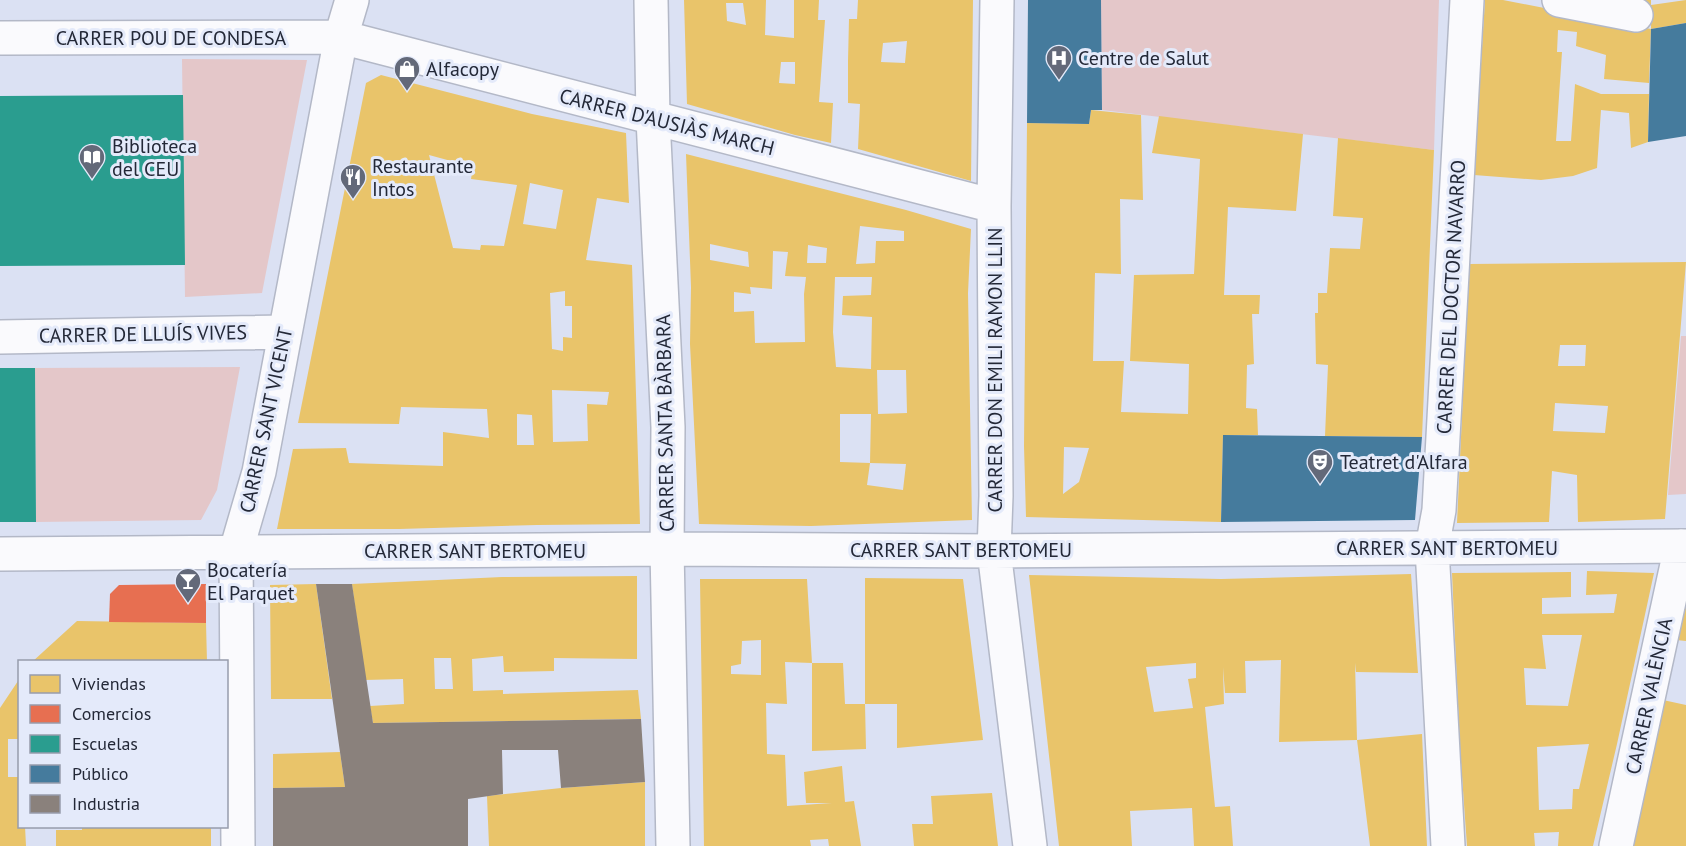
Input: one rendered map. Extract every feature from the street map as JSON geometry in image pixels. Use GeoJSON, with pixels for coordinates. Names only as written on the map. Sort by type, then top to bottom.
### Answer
{"type":"FeatureCollection","features":[{"type":"Feature","properties":{"kind":"street","name":"CARRER SANT VICENT"},"geometry":{"type":"LineString","coordinates":[[238,846],[236,551],[259,472],[341,37],[352,0]]}},
{"type":"Feature","properties":{"kind":"street","name":"CARRER SANTA BÀRBARA"},"geometry":{"type":"LineString","coordinates":[[651,0],[653,119],[668,427],[667,549],[673,846]]}},
{"type":"Feature","properties":{"kind":"street","name":"CARRER DON EMILI RAMON LLIN"},"geometry":{"type":"LineString","coordinates":[[998,0],[994,206],[996,496],[994,551],[1030,846]]}},
{"type":"Feature","properties":{"kind":"street","name":"CARRER DEL DOCTOR NAVARRO"},"geometry":{"type":"LineString","coordinates":[[1448,846],[1432,548],[1439,510],[1467,0]]}},
{"type":"Feature","properties":{"kind":"street"},"geometry":{"type":"LineString","coordinates":[[1559,0],[1636,15]]}},
{"type":"Feature","properties":{"kind":"street","name":"CARRER POU DE CONDESA"},"geometry":{"type":"LineString","coordinates":[[0,38],[341,37]]}},
{"type":"Feature","properties":{"kind":"street","name":"CARRER D'AUSIÀS MARCH"},"geometry":{"type":"LineString","coordinates":[[341,37],[994,206]]}},
{"type":"Feature","properties":{"kind":"street","name":"CARRER DE LLUÍS VIVES"},"geometry":{"type":"LineString","coordinates":[[0,337],[285,332]]}},
{"type":"Feature","properties":{"kind":"street","name":"CARRER SANT BERTOMEU"},"geometry":{"type":"LineString","coordinates":[[0,554],[236,551],[667,549],[994,551],[1684,546]]}},
{"type":"Feature","properties":{"kind":"street","name":"CARRER VALÈNCIA"},"geometry":{"type":"LineString","coordinates":[[1616,846],[1684,546]]}},
{"type":"Feature","properties":{"kind":"shaded area"},"geometry":{"type":"Polygon","coordinates":[[[1101,0],[1439,0],[1434,150],[1102,110],[1101,0]]]}},
{"type":"Feature","properties":{"kind":"shaded area"},"geometry":{"type":"Polygon","coordinates":[[[182,59],[307,60],[262,293],[185,297],[182,59]]]}},
{"type":"Feature","properties":{"kind":"shaded area"},"geometry":{"type":"Polygon","coordinates":[[[1681,336],[1686,336],[1686,494],[1668,495],[1681,336]]]}},
{"type":"Feature","properties":{"kind":"shaded area"},"geometry":{"type":"Polygon","coordinates":[[[240,367],[217,490],[201,520],[36,522],[35,368],[240,367]]]}},
{"type":"Feature","properties":{"kind":"building: Viviendas"},"geometry":{"type":"Polygon","coordinates":[[[684,0],[766,0],[765,35],[794,38],[794,0],[819,0],[818,20],[825,20],[819,102],[833,103],[831,143],[687,104],[684,0]],[[726,3],[727,21],[746,25],[743,3],[726,3]],[[781,62],[779,83],[795,84],[795,62],[781,62]]]}},
{"type":"Feature","properties":{"kind":"building: Viviendas"},"geometry":{"type":"Polygon","coordinates":[[[858,0],[973,0],[971,181],[858,149],[860,104],[848,103],[849,19],[857,19],[858,0]],[[907,41],[883,43],[881,62],[905,63],[907,41]]]}},
{"type":"Feature","properties":{"kind":"building: Viviendas"},"geometry":{"type":"Polygon","coordinates":[[[1485,0],[1503,0],[1651,29],[1649,83],[1604,79],[1606,55],[1576,46],[1577,32],[1558,30],[1557,52],[1562,52],[1556,141],[1571,141],[1575,84],[1601,94],[1649,94],[1648,142],[1631,148],[1629,113],[1601,110],[1597,168],[1573,176],[1541,180],[1474,175],[1485,0]]]}},
{"type":"Feature","properties":{"kind":"building: Viviendas"},"geometry":{"type":"Polygon","coordinates":[[[1611,0],[1651,0],[1651,5],[1686,0],[1686,23],[1651,29],[1651,9],[1611,0]]]}},
{"type":"Feature","properties":{"kind":"building: Viviendas"},"geometry":{"type":"Polygon","coordinates":[[[381,75],[532,114],[626,133],[629,203],[597,198],[586,260],[632,265],[640,524],[277,529],[293,449],[346,448],[349,463],[443,466],[443,432],[489,438],[487,409],[401,407],[399,424],[298,423],[366,83],[381,75]],[[429,155],[453,248],[480,250],[481,245],[504,246],[517,185],[471,179],[473,167],[429,155]],[[530,183],[523,224],[556,229],[563,190],[530,183]],[[565,291],[550,293],[552,349],[563,351],[563,337],[572,338],[572,306],[565,306],[565,291]],[[552,390],[553,442],[588,441],[587,404],[607,405],[609,392],[552,390]],[[517,414],[517,445],[534,445],[532,415],[517,414]]]}},
{"type":"Feature","properties":{"kind":"building: Viviendas"},"geometry":{"type":"Polygon","coordinates":[[[1091,110],[1141,115],[1143,200],[1120,199],[1121,274],[1095,273],[1093,361],[1124,361],[1121,412],[1188,414],[1189,364],[1130,361],[1134,275],[1194,274],[1200,159],[1152,153],[1159,116],[1303,134],[1296,211],[1228,207],[1224,295],[1260,295],[1259,314],[1252,314],[1254,364],[1247,365],[1246,408],[1257,409],[1258,435],[1223,435],[1221,522],[1026,517],[1024,446],[1027,123],[1089,124],[1091,110]],[[1064,447],[1063,494],[1079,482],[1089,448],[1064,447]]]}},
{"type":"Feature","properties":{"kind":"building: Viviendas"},"geometry":{"type":"Polygon","coordinates":[[[1338,138],[1434,150],[1422,437],[1325,436],[1328,365],[1316,364],[1315,313],[1318,313],[1318,293],[1327,293],[1330,248],[1360,249],[1363,218],[1333,216],[1338,138]]]}},
{"type":"Feature","properties":{"kind":"building: Viviendas"},"geometry":{"type":"Polygon","coordinates":[[[686,154],[906,210],[971,229],[968,293],[972,520],[811,526],[699,524],[690,344],[691,287],[686,154]],[[860,226],[856,264],[875,263],[876,241],[904,241],[904,231],[860,226]],[[710,244],[710,260],[749,267],[748,252],[710,244]],[[808,245],[807,263],[826,263],[827,248],[808,245]],[[773,251],[772,289],[750,287],[751,294],[734,292],[734,312],[754,311],[755,343],[805,342],[806,277],[785,276],[788,252],[773,251]],[[835,277],[833,332],[836,367],[871,369],[872,317],[842,315],[843,296],[871,295],[872,277],[835,277]],[[877,370],[878,414],[907,413],[906,370],[877,370]],[[840,414],[840,462],[870,463],[871,414],[840,414]],[[870,463],[867,485],[903,490],[906,464],[870,463]]]}},
{"type":"Feature","properties":{"kind":"building: Viviendas"},"geometry":{"type":"Polygon","coordinates":[[[1686,262],[1665,519],[1578,522],[1577,475],[1552,471],[1549,522],[1457,523],[1469,264],[1686,262]],[[1560,345],[1558,366],[1585,366],[1586,345],[1560,345]],[[1555,403],[1553,431],[1605,433],[1608,406],[1555,403]]]}},
{"type":"Feature","properties":{"kind":"building: Viviendas"},"geometry":{"type":"Polygon","coordinates":[[[1587,571],[1654,573],[1593,846],[1558,846],[1559,832],[1534,833],[1535,846],[1467,846],[1452,573],[1571,572],[1571,597],[1542,598],[1542,614],[1614,613],[1617,594],[1586,595],[1587,571]],[[1542,635],[1546,669],[1524,668],[1526,705],[1568,706],[1582,635],[1542,635]],[[1589,744],[1537,747],[1539,810],[1572,809],[1573,789],[1579,789],[1589,744]]]}},
{"type":"Feature","properties":{"kind":"building: Viviendas"},"geometry":{"type":"Polygon","coordinates":[[[1411,574],[1418,673],[1356,672],[1355,663],[1357,740],[1279,742],[1281,660],[1245,661],[1246,693],[1225,693],[1223,667],[1224,704],[1205,707],[1215,807],[1230,806],[1233,846],[1194,846],[1192,808],[1130,811],[1132,846],[1059,846],[1029,575],[1221,579],[1411,574]],[[1196,663],[1146,667],[1154,712],[1193,708],[1188,679],[1196,678],[1196,663]]]}},
{"type":"Feature","properties":{"kind":"building: Viviendas"},"geometry":{"type":"Polygon","coordinates":[[[637,576],[637,659],[554,658],[554,671],[504,672],[503,656],[472,659],[473,691],[503,690],[503,694],[638,690],[641,719],[373,723],[370,706],[404,704],[403,679],[365,680],[352,584],[502,577],[637,576]],[[434,658],[435,689],[453,689],[451,658],[434,658]]]}},
{"type":"Feature","properties":{"kind":"building: Viviendas"},"geometry":{"type":"Polygon","coordinates":[[[865,578],[963,579],[983,740],[897,748],[897,704],[865,704],[865,578]]]}},
{"type":"Feature","properties":{"kind":"building: Viviendas"},"geometry":{"type":"Polygon","coordinates":[[[700,579],[807,579],[812,663],[785,662],[787,704],[766,703],[767,754],[785,755],[787,806],[832,803],[806,803],[804,772],[842,766],[845,802],[854,801],[861,846],[829,846],[828,839],[810,840],[811,846],[704,846],[700,579]],[[761,640],[742,641],[741,664],[731,666],[731,674],[761,675],[761,640]]]}},
{"type":"Feature","properties":{"kind":"building: Viviendas"},"geometry":{"type":"Polygon","coordinates":[[[316,584],[332,699],[271,699],[270,585],[316,584]]]}},
{"type":"Feature","properties":{"kind":"building: Viviendas"},"geometry":{"type":"Polygon","coordinates":[[[1686,592],[1686,641],[1676,640],[1686,592]]]}},
{"type":"Feature","properties":{"kind":"building: Viviendas"},"geometry":{"type":"Polygon","coordinates":[[[77,621],[206,623],[207,660],[34,660],[77,621]]]}},
{"type":"Feature","properties":{"kind":"building: Viviendas"},"geometry":{"type":"Polygon","coordinates":[[[812,663],[843,663],[845,704],[865,704],[866,749],[812,751],[812,663]]]}},
{"type":"Feature","properties":{"kind":"building: Viviendas"},"geometry":{"type":"Polygon","coordinates":[[[18,681],[18,739],[8,739],[8,777],[18,777],[18,828],[25,828],[26,846],[0,846],[0,708],[18,681]]]}},
{"type":"Feature","properties":{"kind":"building: Viviendas"},"geometry":{"type":"Polygon","coordinates":[[[1663,700],[1686,705],[1686,846],[1633,846],[1663,700]]]}},
{"type":"Feature","properties":{"kind":"building: Viviendas"},"geometry":{"type":"Polygon","coordinates":[[[1422,734],[1427,846],[1370,846],[1357,740],[1422,734]]]}},
{"type":"Feature","properties":{"kind":"building: Viviendas"},"geometry":{"type":"Polygon","coordinates":[[[340,752],[345,787],[273,788],[273,754],[340,752]]]}},
{"type":"Feature","properties":{"kind":"building: Viviendas"},"geometry":{"type":"Polygon","coordinates":[[[645,782],[645,846],[489,846],[487,796],[645,782]]]}},
{"type":"Feature","properties":{"kind":"building: Viviendas"},"geometry":{"type":"Polygon","coordinates":[[[992,793],[998,846],[914,846],[912,824],[933,824],[931,796],[992,793]]]}},
{"type":"Feature","properties":{"kind":"building: Viviendas"},"geometry":{"type":"Polygon","coordinates":[[[82,828],[211,828],[211,846],[56,846],[56,830],[82,830],[82,828]]]}},
{"type":"Feature","properties":{"kind":"building: Comercios"},"geometry":{"type":"Polygon","coordinates":[[[206,584],[206,623],[109,622],[110,594],[119,585],[206,584]]]}},
{"type":"Feature","properties":{"kind":"building: Escuelas","name":"Biblioteca del CEU"},"geometry":{"type":"Polygon","coordinates":[[[183,95],[185,265],[0,266],[0,96],[183,95]]]}},
{"type":"Feature","properties":{"kind":"building: Escuelas"},"geometry":{"type":"Polygon","coordinates":[[[0,368],[35,368],[36,522],[0,522],[0,368]]]}},
{"type":"Feature","properties":{"kind":"building: Público"},"geometry":{"type":"Polygon","coordinates":[[[1028,0],[1101,0],[1102,110],[1091,110],[1089,124],[1027,123],[1028,0]]]}},
{"type":"Feature","properties":{"kind":"building: Público"},"geometry":{"type":"Polygon","coordinates":[[[1686,23],[1686,136],[1648,142],[1651,29],[1686,23]]]}},
{"type":"Feature","properties":{"kind":"building: Público","name":"Teatret d'Alfara"},"geometry":{"type":"Polygon","coordinates":[[[1223,435],[1422,437],[1415,520],[1221,522],[1223,435]]]}},
{"type":"Feature","properties":{"kind":"building: Industria"},"geometry":{"type":"Polygon","coordinates":[[[316,584],[352,584],[373,723],[641,719],[645,782],[561,788],[558,750],[502,750],[503,794],[468,799],[468,846],[273,846],[273,788],[345,787],[316,584]]]}},
{"type":"Feature","properties":{"kind":"place","name":"Centre de Salut"},"geometry":{"type":"Point","coordinates":[1059,81]}},
{"type":"Feature","properties":{"kind":"place","name":"Alfacopy"},"geometry":{"type":"Point","coordinates":[407,92]}},
{"type":"Feature","properties":{"kind":"place","name":"Biblioteca del CEU"},"geometry":{"type":"Point","coordinates":[92,180]}},
{"type":"Feature","properties":{"kind":"place","name":"Restaurante Intos"},"geometry":{"type":"Point","coordinates":[353,200]}},
{"type":"Feature","properties":{"kind":"place","name":"Teatret d'Alfara"},"geometry":{"type":"Point","coordinates":[1320,485]}},
{"type":"Feature","properties":{"kind":"place","name":"Bocatería El Parquet"},"geometry":{"type":"Point","coordinates":[188,604]}}]}
